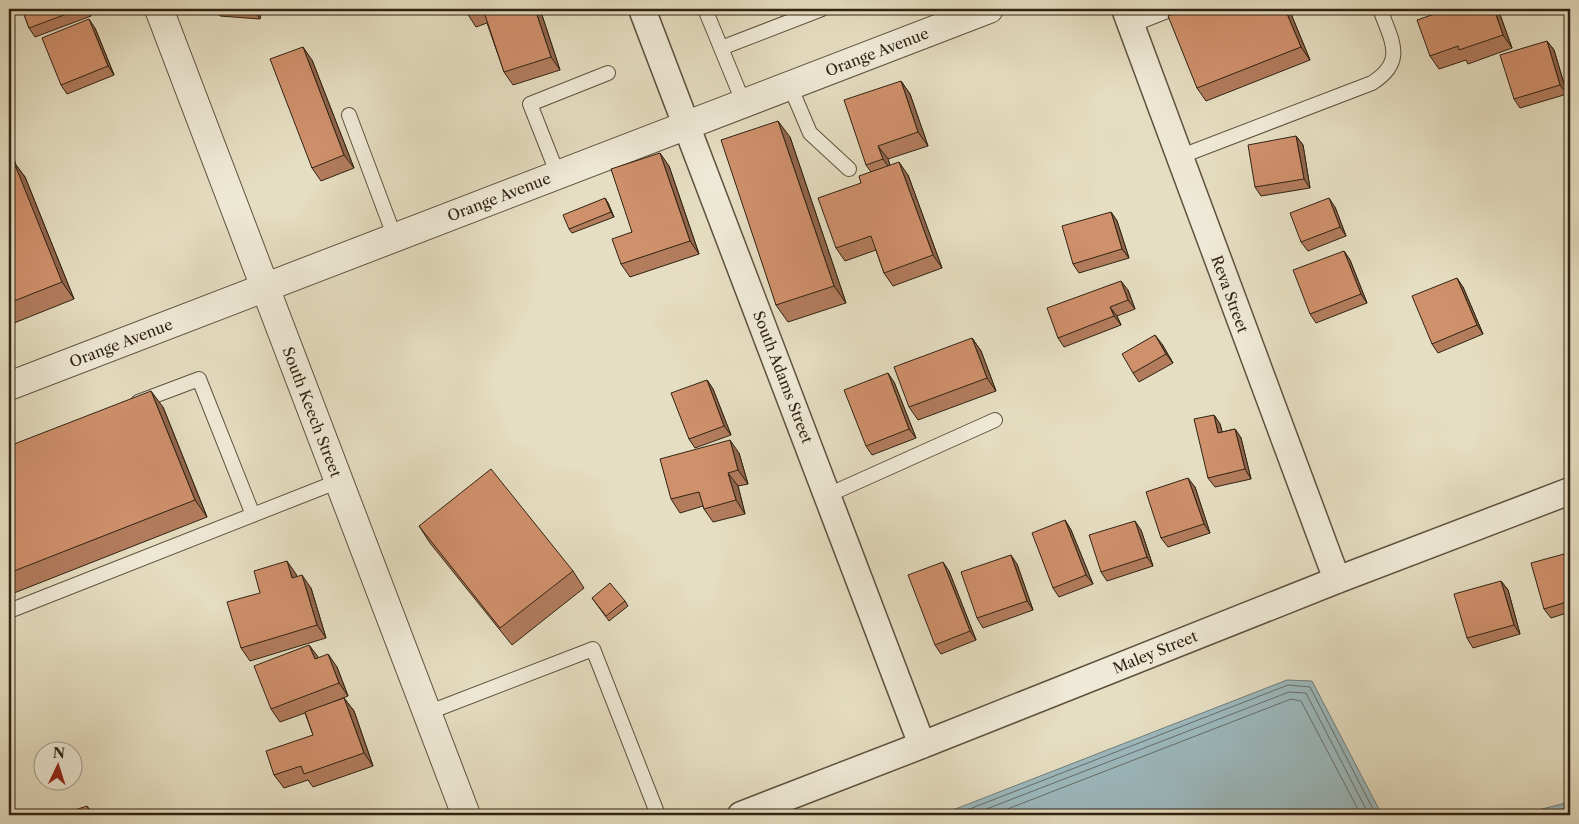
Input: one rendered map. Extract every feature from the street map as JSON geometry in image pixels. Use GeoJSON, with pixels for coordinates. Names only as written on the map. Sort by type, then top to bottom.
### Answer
{"type":"FeatureCollection","features":[{"type":"Feature","properties":{"kind":"street","name":"South Keech Street"},"geometry":{"type":"LineString","coordinates":[[159,9],[466,815]]}},
{"type":"Feature","properties":{"kind":"street","name":"South Adams Street"},"geometry":{"type":"LineString","coordinates":[[642,9],[922,745]]}},
{"type":"Feature","properties":{"kind":"street","name":"Orange Avenue"},"geometry":{"type":"LineString","coordinates":[[9,386],[989,9]]}},
{"type":"Feature","properties":{"kind":"street","name":"Reva Street"},"geometry":{"type":"LineString","coordinates":[[1128,17],[1337,580]]}},
{"type":"Feature","properties":{"kind":"street","name":"Maley Street"},"geometry":{"type":"LineString","coordinates":[[741,815],[1337,580],[1570,491]]}},
{"type":"Feature","properties":{"kind":"lane"},"geometry":{"type":"LineString","coordinates":[[706,9],[744,104]]}},
{"type":"Feature","properties":{"kind":"lane"},"geometry":{"type":"LineString","coordinates":[[721,48],[822,9]]}},
{"type":"Feature","properties":{"kind":"lane"},"geometry":{"type":"LineString","coordinates":[[1128,17],[1172,9]]}},
{"type":"Feature","properties":{"kind":"lane"},"geometry":{"type":"LineString","coordinates":[[1179,157],[1372,83],[1384,75],[1392,62],[1394,52],[1380,9]]}},
{"type":"Feature","properties":{"kind":"lane"},"geometry":{"type":"LineString","coordinates":[[558,175],[530,104],[608,74]]}},
{"type":"Feature","properties":{"kind":"lane"},"geometry":{"type":"LineString","coordinates":[[790,86],[810,133],[848,169]]}},
{"type":"Feature","properties":{"kind":"lane"},"geometry":{"type":"LineString","coordinates":[[349,115],[395,238]]}},
{"type":"Feature","properties":{"kind":"lane"},"geometry":{"type":"LineString","coordinates":[[126,407],[199,379],[253,515]]}},
{"type":"Feature","properties":{"kind":"lane"},"geometry":{"type":"LineString","coordinates":[[828,495],[995,420]]}},
{"type":"Feature","properties":{"kind":"lane"},"geometry":{"type":"LineString","coordinates":[[9,611],[338,481]]}},
{"type":"Feature","properties":{"kind":"lane"},"geometry":{"type":"LineString","coordinates":[[427,713],[594,649],[658,815]]}},
{"type":"Feature","properties":{"kind":"water"},"geometry":{"type":"Polygon","coordinates":[[[1287,680],[1312,681],[1382,815],[940,815],[1287,680]]]}},
{"type":"Feature","properties":{"kind":"water"},"geometry":{"type":"Polygon","coordinates":[[[1570,802],[1570,815],[1518,815],[1570,802]]]}},
{"type":"Feature","properties":{"kind":"building"},"geometry":{"type":"Polygon","coordinates":[[[22,9],[80,9],[29,28],[22,9]]]}},
{"type":"Feature","properties":{"kind":"building"},"geometry":{"type":"Polygon","coordinates":[[[465,9],[481,9],[467,13],[465,9]]]}},
{"type":"Feature","properties":{"kind":"building"},"geometry":{"type":"Polygon","coordinates":[[[483,9],[535,9],[551,57],[504,72],[483,9]]]}},
{"type":"Feature","properties":{"kind":"building"},"geometry":{"type":"Polygon","coordinates":[[[1186,9],[1285,9],[1301,47],[1197,88],[1168,16],[1186,9]]]}},
{"type":"Feature","properties":{"kind":"building"},"geometry":{"type":"Polygon","coordinates":[[[1449,9],[1494,9],[1503,35],[1459,50],[1458,46],[1430,56],[1417,20],[1449,9]]]}},
{"type":"Feature","properties":{"kind":"building"},"geometry":{"type":"Polygon","coordinates":[[[89,19],[108,66],[61,85],[42,38],[89,19]]]}},
{"type":"Feature","properties":{"kind":"building"},"geometry":{"type":"Polygon","coordinates":[[[1547,41],[1560,85],[1514,99],[1500,55],[1547,41]]]}},
{"type":"Feature","properties":{"kind":"building"},"geometry":{"type":"Polygon","coordinates":[[[303,47],[344,155],[312,168],[270,59],[303,47]]]}},
{"type":"Feature","properties":{"kind":"building"},"geometry":{"type":"Polygon","coordinates":[[[901,81],[918,132],[878,146],[883,159],[866,165],[844,100],[901,81]]]}},
{"type":"Feature","properties":{"kind":"building"},"geometry":{"type":"Polygon","coordinates":[[[778,121],[834,286],[776,305],[721,140],[778,121]]]}},
{"type":"Feature","properties":{"kind":"building"},"geometry":{"type":"Polygon","coordinates":[[[1296,136],[1304,179],[1255,187],[1248,145],[1296,136]]]}},
{"type":"Feature","properties":{"kind":"building"},"geometry":{"type":"Polygon","coordinates":[[[660,153],[690,241],[621,264],[612,239],[632,232],[611,169],[660,153]]]}},
{"type":"Feature","properties":{"kind":"building"},"geometry":{"type":"Polygon","coordinates":[[[9,159],[10,163],[13,160],[62,282],[9,303],[9,159]]]}},
{"type":"Feature","properties":{"kind":"building"},"geometry":{"type":"Polygon","coordinates":[[[899,162],[933,255],[884,273],[871,236],[836,248],[818,198],[861,183],[859,176],[899,162]]]}},
{"type":"Feature","properties":{"kind":"building"},"geometry":{"type":"Polygon","coordinates":[[[605,198],[611,212],[569,229],[563,215],[605,198]]]}},
{"type":"Feature","properties":{"kind":"building"},"geometry":{"type":"Polygon","coordinates":[[[1329,198],[1340,227],[1301,242],[1290,213],[1329,198]]]}},
{"type":"Feature","properties":{"kind":"building"},"geometry":{"type":"Polygon","coordinates":[[[1111,212],[1122,249],[1073,264],[1062,226],[1111,212]]]}},
{"type":"Feature","properties":{"kind":"building"},"geometry":{"type":"Polygon","coordinates":[[[1344,251],[1361,294],[1310,314],[1293,270],[1344,251]]]}},
{"type":"Feature","properties":{"kind":"building"},"geometry":{"type":"Polygon","coordinates":[[[1457,278],[1477,325],[1432,344],[1412,296],[1457,278]]]}},
{"type":"Feature","properties":{"kind":"building"},"geometry":{"type":"Polygon","coordinates":[[[1121,281],[1128,300],[1110,307],[1114,316],[1058,338],[1047,308],[1121,281]]]}},
{"type":"Feature","properties":{"kind":"building"},"geometry":{"type":"Polygon","coordinates":[[[1155,335],[1166,354],[1133,373],[1122,354],[1155,335]]]}},
{"type":"Feature","properties":{"kind":"building"},"geometry":{"type":"Polygon","coordinates":[[[972,338],[987,378],[909,407],[894,367],[972,338]]]}},
{"type":"Feature","properties":{"kind":"building"},"geometry":{"type":"Polygon","coordinates":[[[888,373],[909,429],[866,446],[844,390],[888,373]]]}},
{"type":"Feature","properties":{"kind":"building"},"geometry":{"type":"Polygon","coordinates":[[[707,380],[724,426],[689,439],[671,393],[707,380]]]}},
{"type":"Feature","properties":{"kind":"building"},"geometry":{"type":"Polygon","coordinates":[[[151,391],[195,500],[9,573],[9,446],[151,391]]]}},
{"type":"Feature","properties":{"kind":"building"},"geometry":{"type":"Polygon","coordinates":[[[1214,415],[1218,433],[1235,429],[1245,469],[1208,478],[1194,419],[1214,415]]]}},
{"type":"Feature","properties":{"kind":"building"},"geometry":{"type":"Polygon","coordinates":[[[730,440],[738,470],[728,473],[736,500],[704,509],[699,492],[671,499],[660,459],[730,440]]]}},
{"type":"Feature","properties":{"kind":"building"},"geometry":{"type":"Polygon","coordinates":[[[491,469],[573,571],[500,628],[419,526],[491,469]]]}},
{"type":"Feature","properties":{"kind":"building"},"geometry":{"type":"Polygon","coordinates":[[[1188,478],[1204,524],[1161,538],[1146,492],[1188,478]]]}},
{"type":"Feature","properties":{"kind":"building"},"geometry":{"type":"Polygon","coordinates":[[[1065,520],[1086,575],[1053,588],[1032,533],[1065,520]]]}},
{"type":"Feature","properties":{"kind":"building"},"geometry":{"type":"Polygon","coordinates":[[[1135,521],[1147,557],[1101,572],[1089,535],[1135,521]]]}},
{"type":"Feature","properties":{"kind":"building"},"geometry":{"type":"Polygon","coordinates":[[[1564,554],[1570,575],[1570,601],[1544,609],[1531,563],[1564,554]]]}},
{"type":"Feature","properties":{"kind":"building"},"geometry":{"type":"Polygon","coordinates":[[[1011,555],[1027,601],[977,618],[961,572],[1011,555]]]}},
{"type":"Feature","properties":{"kind":"building"},"geometry":{"type":"Polygon","coordinates":[[[287,561],[292,578],[302,575],[317,625],[241,648],[227,602],[260,593],[254,571],[287,561]]]}},
{"type":"Feature","properties":{"kind":"building"},"geometry":{"type":"Polygon","coordinates":[[[943,562],[970,631],[935,645],[908,575],[943,562]]]}},
{"type":"Feature","properties":{"kind":"building"},"geometry":{"type":"Polygon","coordinates":[[[1501,581],[1514,625],[1467,638],[1454,594],[1501,581]]]}},
{"type":"Feature","properties":{"kind":"building"},"geometry":{"type":"Polygon","coordinates":[[[610,583],[625,601],[606,616],[592,598],[610,583]]]}},
{"type":"Feature","properties":{"kind":"building"},"geometry":{"type":"Polygon","coordinates":[[[309,645],[315,659],[328,654],[339,683],[271,709],[254,666],[309,645]]]}},
{"type":"Feature","properties":{"kind":"building"},"geometry":{"type":"Polygon","coordinates":[[[344,698],[364,753],[304,774],[301,766],[274,775],[266,751],[313,735],[305,712],[344,698]]]}},
{"type":"Feature","properties":{"kind":"building"},"geometry":{"type":"Polygon","coordinates":[[[87,806],[91,815],[60,815],[87,806]]]}},
{"type":"Feature","properties":{"kind":"building"},"geometry":{"type":"Polygon","coordinates":[[[115,810],[117,815],[101,815],[115,810]]]}}]}
